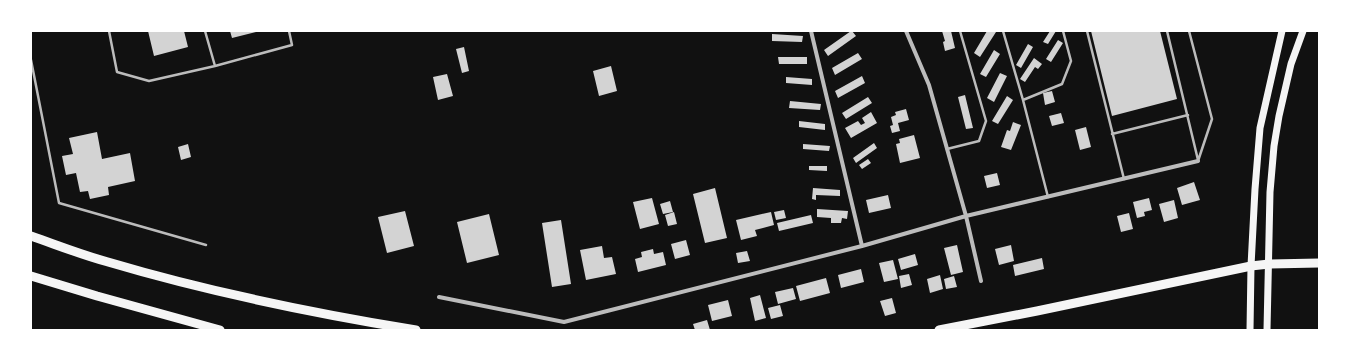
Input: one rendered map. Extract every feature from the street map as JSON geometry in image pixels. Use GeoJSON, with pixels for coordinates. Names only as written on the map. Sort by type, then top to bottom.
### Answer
{"type":"FeatureCollection","features":[{"type":"Feature","properties":{"kind":"highway"},"geometry":{"type":"LineString","coordinates":[[31,236],[108,262],[235,296],[416,330]]}},
{"type":"Feature","properties":{"kind":"highway"},"geometry":{"type":"LineString","coordinates":[[939,330],[1251,266],[1269,264],[1319,263]]}},
{"type":"Feature","properties":{"kind":"highway"},"geometry":{"type":"LineString","coordinates":[[31,276],[220,330]]}},
{"type":"Feature","properties":{"kind":"main road"},"geometry":{"type":"LineString","coordinates":[[1250,330],[1251,266],[1260,128],[1282,31]]}},
{"type":"Feature","properties":{"kind":"main road"},"geometry":{"type":"LineString","coordinates":[[1267,330],[1270,192],[1274,146],[1291,64],[1303,31]]}},
{"type":"Feature","properties":{"kind":"street"},"geometry":{"type":"LineString","coordinates":[[811,31],[862,246]]}},
{"type":"Feature","properties":{"kind":"street"},"geometry":{"type":"LineString","coordinates":[[906,31],[929,85],[966,216],[982,281]]}},
{"type":"Feature","properties":{"kind":"street"},"geometry":{"type":"LineString","coordinates":[[439,297],[564,322],[862,246],[966,216],[1048,198],[1198,161]]}},
{"type":"Feature","properties":{"kind":"lane"},"geometry":{"type":"LineString","coordinates":[[109,31],[117,72],[149,81],[215,66],[292,45],[289,31]]}},
{"type":"Feature","properties":{"kind":"lane"},"geometry":{"type":"LineString","coordinates":[[205,31],[215,66]]}},
{"type":"Feature","properties":{"kind":"lane"},"geometry":{"type":"LineString","coordinates":[[947,149],[979,141],[986,121],[960,31]]}},
{"type":"Feature","properties":{"kind":"lane"},"geometry":{"type":"LineString","coordinates":[[1003,31],[1023,100],[1048,198]]}},
{"type":"Feature","properties":{"kind":"lane"},"geometry":{"type":"LineString","coordinates":[[1023,100],[1062,84],[1071,61],[1063,31]]}},
{"type":"Feature","properties":{"kind":"lane"},"geometry":{"type":"LineString","coordinates":[[1087,31],[1124,179]]}},
{"type":"Feature","properties":{"kind":"lane"},"geometry":{"type":"LineString","coordinates":[[1167,31],[1198,161]]}},
{"type":"Feature","properties":{"kind":"lane"},"geometry":{"type":"LineString","coordinates":[[1189,31],[1212,119],[1198,161]]}},
{"type":"Feature","properties":{"kind":"lane"},"geometry":{"type":"LineString","coordinates":[[31,60],[60,203],[206,245]]}},
{"type":"Feature","properties":{"kind":"lane"},"geometry":{"type":"LineString","coordinates":[[1112,134],[1188,115]]}},
{"type":"Feature","properties":{"kind":"building"},"geometry":{"type":"Polygon","coordinates":[[[148,31],[184,31],[188,47],[154,56],[148,31]]]}},
{"type":"Feature","properties":{"kind":"building"},"geometry":{"type":"Polygon","coordinates":[[[230,31],[256,31],[256,32],[232,38],[230,31]]]}},
{"type":"Feature","properties":{"kind":"building"},"geometry":{"type":"Polygon","coordinates":[[[851,31],[856,36],[828,56],[824,50],[851,31]]]}},
{"type":"Feature","properties":{"kind":"building"},"geometry":{"type":"Polygon","coordinates":[[[942,31],[951,31],[955,48],[945,51],[943,42],[945,41],[942,31]]]}},
{"type":"Feature","properties":{"kind":"building"},"geometry":{"type":"Polygon","coordinates":[[[987,31],[996,32],[980,57],[974,53],[987,31]]]}},
{"type":"Feature","properties":{"kind":"building"},"geometry":{"type":"Polygon","coordinates":[[[1050,31],[1056,31],[1048,44],[1043,42],[1050,31]]]}},
{"type":"Feature","properties":{"kind":"building"},"geometry":{"type":"Polygon","coordinates":[[[1091,31],[1160,31],[1177,99],[1112,116],[1091,31]]]}},
{"type":"Feature","properties":{"kind":"building"},"geometry":{"type":"Polygon","coordinates":[[[772,34],[803,36],[802,42],[772,41],[772,34]]]}},
{"type":"Feature","properties":{"kind":"building"},"geometry":{"type":"Polygon","coordinates":[[[1058,40],[1063,43],[1051,62],[1046,59],[1058,40]]]}},
{"type":"Feature","properties":{"kind":"building"},"geometry":{"type":"Polygon","coordinates":[[[1028,44],[1033,47],[1021,68],[1016,65],[1028,44]]]}},
{"type":"Feature","properties":{"kind":"building"},"geometry":{"type":"Polygon","coordinates":[[[464,47],[469,71],[462,73],[456,49],[464,47]]]}},
{"type":"Feature","properties":{"kind":"building"},"geometry":{"type":"Polygon","coordinates":[[[994,50],[1000,54],[986,77],[980,74],[994,50]]]}},
{"type":"Feature","properties":{"kind":"building"},"geometry":{"type":"Polygon","coordinates":[[[858,53],[862,59],[835,75],[832,68],[858,53]]]}},
{"type":"Feature","properties":{"kind":"building"},"geometry":{"type":"Polygon","coordinates":[[[778,57],[807,57],[807,64],[779,64],[778,57]]]}},
{"type":"Feature","properties":{"kind":"building"},"geometry":{"type":"Polygon","coordinates":[[[1034,58],[1042,64],[1038,69],[1035,67],[1025,82],[1020,79],[1034,58]]]}},
{"type":"Feature","properties":{"kind":"building"},"geometry":{"type":"Polygon","coordinates":[[[611,66],[617,91],[599,96],[593,71],[611,66]]]}},
{"type":"Feature","properties":{"kind":"building"},"geometry":{"type":"Polygon","coordinates":[[[1000,73],[1007,76],[994,102],[987,98],[1000,73]]]}},
{"type":"Feature","properties":{"kind":"building"},"geometry":{"type":"Polygon","coordinates":[[[447,74],[453,96],[438,100],[433,77],[447,74]]]}},
{"type":"Feature","properties":{"kind":"building"},"geometry":{"type":"Polygon","coordinates":[[[862,76],[865,83],[838,98],[835,91],[862,76]]]}},
{"type":"Feature","properties":{"kind":"building"},"geometry":{"type":"Polygon","coordinates":[[[786,77],[812,79],[812,85],[786,83],[786,77]]]}},
{"type":"Feature","properties":{"kind":"building"},"geometry":{"type":"Polygon","coordinates":[[[1052,91],[1055,102],[1045,105],[1043,93],[1052,91]]]}},
{"type":"Feature","properties":{"kind":"building"},"geometry":{"type":"Polygon","coordinates":[[[965,95],[973,128],[966,129],[958,97],[965,95]]]}},
{"type":"Feature","properties":{"kind":"building"},"geometry":{"type":"Polygon","coordinates":[[[1007,96],[1013,100],[998,124],[992,121],[1007,96]]]}},
{"type":"Feature","properties":{"kind":"building"},"geometry":{"type":"Polygon","coordinates":[[[868,97],[872,103],[846,119],[842,113],[868,97]]]}},
{"type":"Feature","properties":{"kind":"building"},"geometry":{"type":"Polygon","coordinates":[[[790,101],[821,104],[820,110],[789,108],[790,101]]]}},
{"type":"Feature","properties":{"kind":"building"},"geometry":{"type":"Polygon","coordinates":[[[906,109],[909,120],[898,123],[900,131],[892,133],[890,126],[893,125],[891,117],[896,115],[895,112],[906,109]]]}},
{"type":"Feature","properties":{"kind":"building"},"geometry":{"type":"Polygon","coordinates":[[[871,112],[877,123],[851,138],[845,128],[858,121],[861,125],[865,123],[862,118],[871,112]]]}},
{"type":"Feature","properties":{"kind":"building"},"geometry":{"type":"Polygon","coordinates":[[[1061,113],[1064,123],[1052,126],[1049,116],[1061,113]]]}},
{"type":"Feature","properties":{"kind":"building"},"geometry":{"type":"Polygon","coordinates":[[[799,121],[825,124],[825,130],[799,127],[799,121]]]}},
{"type":"Feature","properties":{"kind":"building"},"geometry":{"type":"Polygon","coordinates":[[[1013,122],[1021,125],[1011,150],[1001,147],[1007,130],[1010,131],[1013,122]]]}},
{"type":"Feature","properties":{"kind":"building"},"geometry":{"type":"Polygon","coordinates":[[[1086,127],[1091,147],[1080,150],[1075,130],[1086,127]]]}},
{"type":"Feature","properties":{"kind":"building"},"geometry":{"type":"Polygon","coordinates":[[[97,132],[102,159],[130,153],[135,181],[108,187],[109,195],[90,199],[88,191],[80,192],[76,173],[66,175],[62,156],[73,154],[69,138],[97,132]]]}},
{"type":"Feature","properties":{"kind":"building"},"geometry":{"type":"Polygon","coordinates":[[[914,135],[920,158],[900,163],[896,144],[900,143],[899,139],[914,135]]]}},
{"type":"Feature","properties":{"kind":"building"},"geometry":{"type":"Polygon","coordinates":[[[874,143],[877,148],[856,163],[853,158],[874,143]]]}},
{"type":"Feature","properties":{"kind":"building"},"geometry":{"type":"Polygon","coordinates":[[[188,144],[191,157],[181,160],[178,147],[188,144]]]}},
{"type":"Feature","properties":{"kind":"building"},"geometry":{"type":"Polygon","coordinates":[[[803,144],[830,146],[829,151],[803,149],[803,144]]]}},
{"type":"Feature","properties":{"kind":"building"},"geometry":{"type":"Polygon","coordinates":[[[868,159],[871,163],[862,169],[859,165],[868,159]]]}},
{"type":"Feature","properties":{"kind":"building"},"geometry":{"type":"Polygon","coordinates":[[[809,166],[827,166],[827,171],[809,170],[809,166]]]}},
{"type":"Feature","properties":{"kind":"building"},"geometry":{"type":"Polygon","coordinates":[[[997,173],[1000,185],[987,188],[984,176],[997,173]]]}},
{"type":"Feature","properties":{"kind":"building"},"geometry":{"type":"Polygon","coordinates":[[[1194,182],[1200,200],[1182,205],[1177,188],[1194,182]]]}},
{"type":"Feature","properties":{"kind":"building"},"geometry":{"type":"Polygon","coordinates":[[[715,188],[727,238],[705,243],[693,194],[715,188]]]}},
{"type":"Feature","properties":{"kind":"building"},"geometry":{"type":"Polygon","coordinates":[[[813,188],[840,190],[840,196],[816,195],[816,200],[812,199],[813,188]]]}},
{"type":"Feature","properties":{"kind":"building"},"geometry":{"type":"Polygon","coordinates":[[[888,195],[891,208],[869,213],[866,200],[888,195]]]}},
{"type":"Feature","properties":{"kind":"building"},"geometry":{"type":"Polygon","coordinates":[[[652,198],[659,224],[640,229],[633,202],[652,198]]]}},
{"type":"Feature","properties":{"kind":"building"},"geometry":{"type":"Polygon","coordinates":[[[1149,198],[1152,210],[1144,212],[1145,216],[1137,218],[1133,202],[1149,198]]]}},
{"type":"Feature","properties":{"kind":"building"},"geometry":{"type":"Polygon","coordinates":[[[1174,200],[1178,218],[1164,222],[1159,204],[1174,200]]]}},
{"type":"Feature","properties":{"kind":"building"},"geometry":{"type":"Polygon","coordinates":[[[670,201],[673,212],[663,214],[660,204],[670,201]]]}},
{"type":"Feature","properties":{"kind":"building"},"geometry":{"type":"Polygon","coordinates":[[[817,209],[848,211],[847,219],[842,218],[841,223],[831,223],[831,218],[817,217],[817,209]]]}},
{"type":"Feature","properties":{"kind":"building"},"geometry":{"type":"Polygon","coordinates":[[[784,210],[786,218],[776,220],[774,212],[784,210]]]}},
{"type":"Feature","properties":{"kind":"building"},"geometry":{"type":"Polygon","coordinates":[[[405,211],[414,246],[387,253],[378,217],[405,211]]]}},
{"type":"Feature","properties":{"kind":"building"},"geometry":{"type":"Polygon","coordinates":[[[674,212],[677,224],[668,226],[665,215],[674,212]]]}},
{"type":"Feature","properties":{"kind":"building"},"geometry":{"type":"Polygon","coordinates":[[[771,212],[774,225],[755,230],[757,236],[741,240],[736,220],[771,212]]]}},
{"type":"Feature","properties":{"kind":"building"},"geometry":{"type":"Polygon","coordinates":[[[1129,213],[1133,229],[1121,232],[1117,216],[1129,213]]]}},
{"type":"Feature","properties":{"kind":"building"},"geometry":{"type":"Polygon","coordinates":[[[489,214],[499,255],[467,263],[457,222],[489,214]]]}},
{"type":"Feature","properties":{"kind":"building"},"geometry":{"type":"Polygon","coordinates":[[[811,215],[813,223],[779,231],[777,223],[811,215]]]}},
{"type":"Feature","properties":{"kind":"building"},"geometry":{"type":"Polygon","coordinates":[[[561,220],[571,284],[552,287],[542,223],[561,220]]]}},
{"type":"Feature","properties":{"kind":"building"},"geometry":{"type":"Polygon","coordinates":[[[686,240],[690,255],[675,259],[671,244],[686,240]]]}},
{"type":"Feature","properties":{"kind":"building"},"geometry":{"type":"Polygon","coordinates":[[[957,245],[963,272],[951,275],[944,248],[957,245]]]}},
{"type":"Feature","properties":{"kind":"building"},"geometry":{"type":"Polygon","coordinates":[[[1011,245],[1014,261],[999,265],[995,249],[1011,245]]]}},
{"type":"Feature","properties":{"kind":"building"},"geometry":{"type":"Polygon","coordinates":[[[602,246],[604,258],[612,257],[616,274],[586,280],[580,250],[602,246]]]}},
{"type":"Feature","properties":{"kind":"building"},"geometry":{"type":"Polygon","coordinates":[[[653,249],[654,254],[663,252],[666,265],[638,272],[635,259],[642,257],[641,252],[653,249]]]}},
{"type":"Feature","properties":{"kind":"building"},"geometry":{"type":"Polygon","coordinates":[[[747,251],[750,261],[738,263],[736,253],[747,251]]]}},
{"type":"Feature","properties":{"kind":"building"},"geometry":{"type":"Polygon","coordinates":[[[915,254],[918,265],[901,270],[898,259],[915,254]]]}},
{"type":"Feature","properties":{"kind":"building"},"geometry":{"type":"Polygon","coordinates":[[[1042,258],[1044,269],[1015,276],[1013,265],[1042,258]]]}},
{"type":"Feature","properties":{"kind":"building"},"geometry":{"type":"Polygon","coordinates":[[[893,260],[898,279],[884,282],[879,263],[893,260]]]}},
{"type":"Feature","properties":{"kind":"building"},"geometry":{"type":"Polygon","coordinates":[[[861,269],[864,282],[841,288],[838,275],[861,269]]]}},
{"type":"Feature","properties":{"kind":"building"},"geometry":{"type":"Polygon","coordinates":[[[909,274],[912,285],[901,288],[899,276],[909,274]]]}},
{"type":"Feature","properties":{"kind":"building"},"geometry":{"type":"Polygon","coordinates":[[[940,275],[943,289],[930,293],[927,279],[940,275]]]}},
{"type":"Feature","properties":{"kind":"building"},"geometry":{"type":"Polygon","coordinates":[[[954,276],[957,287],[946,289],[944,279],[954,276]]]}},
{"type":"Feature","properties":{"kind":"building"},"geometry":{"type":"Polygon","coordinates":[[[826,278],[830,293],[800,301],[796,286],[826,278]]]}},
{"type":"Feature","properties":{"kind":"building"},"geometry":{"type":"Polygon","coordinates":[[[793,288],[796,299],[778,304],[775,292],[793,288]]]}},
{"type":"Feature","properties":{"kind":"building"},"geometry":{"type":"Polygon","coordinates":[[[760,295],[766,318],[755,321],[750,298],[760,295]]]}},
{"type":"Feature","properties":{"kind":"building"},"geometry":{"type":"Polygon","coordinates":[[[892,298],[896,313],[885,316],[880,301],[892,298]]]}},
{"type":"Feature","properties":{"kind":"building"},"geometry":{"type":"Polygon","coordinates":[[[728,300],[732,316],[712,321],[708,305],[728,300]]]}},
{"type":"Feature","properties":{"kind":"building"},"geometry":{"type":"Polygon","coordinates":[[[780,305],[783,316],[771,319],[768,308],[780,305]]]}},
{"type":"Feature","properties":{"kind":"building"},"geometry":{"type":"Polygon","coordinates":[[[707,320],[710,330],[695,330],[693,324],[707,320]]]}}]}
